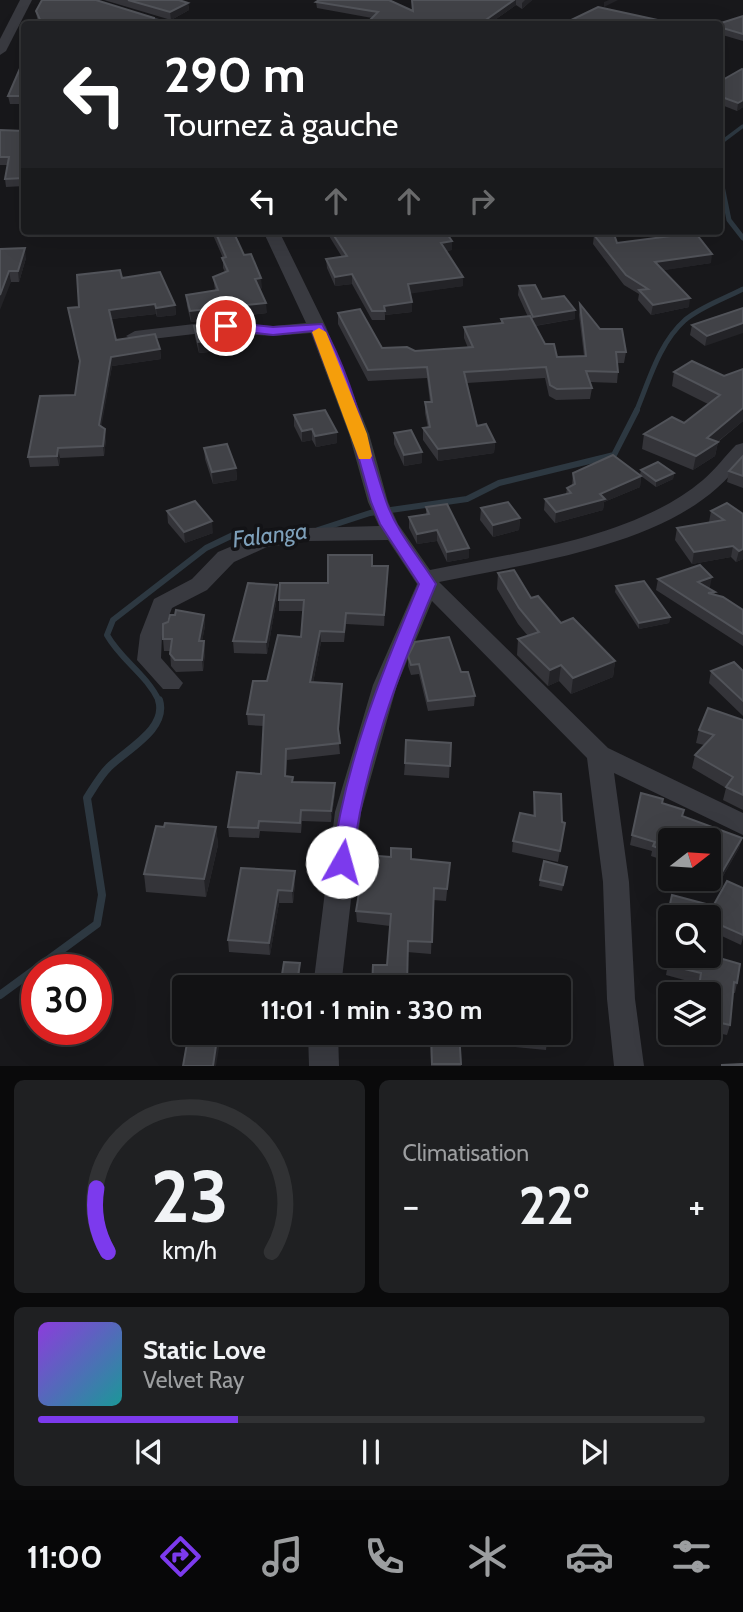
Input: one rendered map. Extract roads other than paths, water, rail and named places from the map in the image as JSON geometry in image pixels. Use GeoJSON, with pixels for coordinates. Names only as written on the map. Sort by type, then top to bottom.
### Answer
{"type":"FeatureCollection","features":[{"type":"Feature","properties":{"kind":"street"},"geometry":{"type":"LineString","coordinates":[[0,51],[26,0]]}},
{"type":"Feature","properties":{"kind":"street"},"geometry":{"type":"LineString","coordinates":[[81,0],[159,21]]}},
{"type":"Feature","properties":{"kind":"street"},"geometry":{"type":"LineString","coordinates":[[273,235],[317,327],[359,434],[387,520],[426,581],[599,755],[743,825]]}},
{"type":"Feature","properties":{"kind":"street"},"geometry":{"type":"LineString","coordinates":[[135,336],[211,327],[273,331],[317,327]]}},
{"type":"Feature","properties":{"kind":"street"},"geometry":{"type":"LineString","coordinates":[[426,581],[591,544],[665,512],[709,485],[743,449]]}},
{"type":"Feature","properties":{"kind":"street"},"geometry":{"type":"LineString","coordinates":[[172,683],[149,660],[151,635],[162,604],[202,583],[226,558],[251,546],[387,520]]}},
{"type":"Feature","properties":{"kind":"street"},"geometry":{"type":"LineString","coordinates":[[328,975],[348,812],[385,685],[426,581]]}},
{"type":"Feature","properties":{"kind":"street"},"geometry":{"type":"LineString","coordinates":[[599,755],[616,882],[621,999],[629,1066]]}},
{"type":"Feature","properties":{"kind":"street"},"geometry":{"type":"LineString","coordinates":[[323,1045],[324,1066]]}},
{"type":"Feature","properties":{"kind":"waterway","name":"Falanga"},"geometry":{"type":"LineString","coordinates":[[723,141],[743,126]]}},
{"type":"Feature","properties":{"kind":"waterway","name":"Falanga"},"geometry":{"type":"LineString","coordinates":[[723,191],[729,220],[743,238]]}},
{"type":"Feature","properties":{"kind":"waterway","name":"Falanga"},"geometry":{"type":"LineString","coordinates":[[636,412],[656,363],[676,329],[699,311],[743,289]]}},
{"type":"Feature","properties":{"kind":"waterway","name":"Falanga"},"geometry":{"type":"LineString","coordinates":[[318,530],[370,513],[467,499],[499,483],[614,455],[636,412]]}},
{"type":"Feature","properties":{"kind":"waterway","name":"Falanga"},"geometry":{"type":"LineString","coordinates":[[159,701],[148,683],[107,635],[113,620],[206,548],[233,535],[280,534]]}},
{"type":"Feature","properties":{"kind":"waterway","name":"Falanga"},"geometry":{"type":"LineString","coordinates":[[0,995],[97,924],[102,895],[87,798],[109,767],[152,729],[158,720],[159,700]]}}]}
